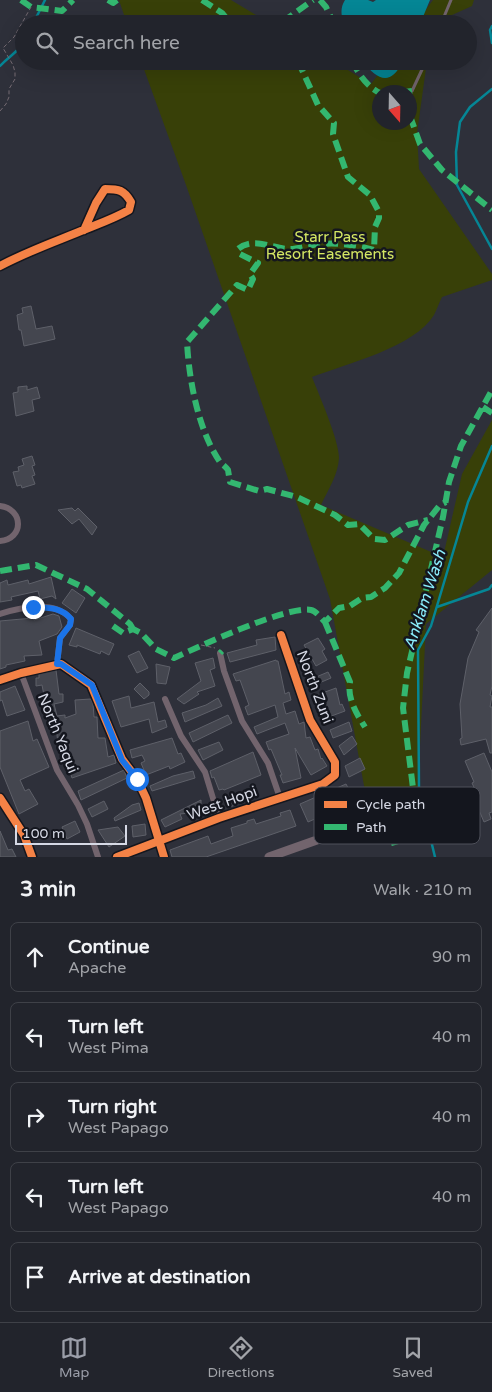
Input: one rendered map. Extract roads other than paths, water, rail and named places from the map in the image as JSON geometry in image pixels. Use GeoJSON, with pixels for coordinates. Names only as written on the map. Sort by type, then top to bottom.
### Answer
{"type":"FeatureCollection","features":[{"type":"Feature","properties":{"kind":"street"},"geometry":{"type":"LineString","coordinates":[[0,266],[20,255],[84,230],[119,216],[129,210],[131,202],[126,193],[118,189],[105,190],[84,230]]}},
{"type":"Feature","properties":{"kind":"street"},"geometry":{"type":"LineString","coordinates":[[0,506],[12,510],[16,514],[18,526],[13,536],[0,541]]}},
{"type":"Feature","properties":{"kind":"street"},"geometry":{"type":"LineString","coordinates":[[0,614],[33,607],[58,609],[67,614],[71,619],[70,625],[60,638],[57,664]]}},
{"type":"Feature","properties":{"kind":"street","name":"North Zuni"},"geometry":{"type":"LineString","coordinates":[[281,635],[310,720],[335,762],[335,775]]}},
{"type":"Feature","properties":{"kind":"street"},"geometry":{"type":"LineString","coordinates":[[220,651],[224,671],[242,721],[268,762],[280,798]]}},
{"type":"Feature","properties":{"kind":"street"},"geometry":{"type":"LineString","coordinates":[[0,680],[61,664],[92,685],[122,760],[137,779],[146,798],[164,857]]}},
{"type":"Feature","properties":{"kind":"street","name":"North Yaqui"},"geometry":{"type":"LineString","coordinates":[[21,673],[57,770],[81,811],[98,857]]}},
{"type":"Feature","properties":{"kind":"street"},"geometry":{"type":"LineString","coordinates":[[165,699],[181,736],[205,772],[219,818]]}},
{"type":"Feature","properties":{"kind":"street","name":"West Hopi"},"geometry":{"type":"LineString","coordinates":[[315,787],[324,784],[335,775]]}},
{"type":"Feature","properties":{"kind":"street","name":"West Hopi"},"geometry":{"type":"LineString","coordinates":[[117,857],[219,818],[314,787]]}},
{"type":"Feature","properties":{"kind":"street"},"geometry":{"type":"LineString","coordinates":[[0,798],[24,835],[32,857]]}},
{"type":"Feature","properties":{"kind":"street"},"geometry":{"type":"LineString","coordinates":[[269,857],[314,841]]}},
{"type":"Feature","properties":{"kind":"lane"},"geometry":{"type":"LineString","coordinates":[[445,15],[451,0]]}},
{"type":"Feature","properties":{"kind":"lane"},"geometry":{"type":"LineString","coordinates":[[415,85],[422,70]]}},
{"type":"Feature","properties":{"kind":"water"},"geometry":{"type":"Polygon","coordinates":[[[345,0],[368,0],[373,2],[376,0],[430,0],[424,15],[342,15],[342,6],[345,0]]]}},
{"type":"Feature","properties":{"kind":"water"},"geometry":{"type":"Polygon","coordinates":[[[371,70],[397,70],[388,78],[378,76],[371,70]]]}},
{"type":"Feature","properties":{"kind":"waterway"},"geometry":{"type":"LineString","coordinates":[[38,15],[45,0]]}},
{"type":"Feature","properties":{"kind":"waterway","name":"Anklam Wash"},"geometry":{"type":"LineString","coordinates":[[492,26],[490,30],[492,43]]}},
{"type":"Feature","properties":{"kind":"waterway"},"geometry":{"type":"LineString","coordinates":[[0,66],[15,53]]}},
{"type":"Feature","properties":{"kind":"waterway","name":"Anklam Wash"},"geometry":{"type":"LineString","coordinates":[[492,89],[470,107],[460,122],[456,152],[457,185],[492,249]]}},
{"type":"Feature","properties":{"kind":"waterway","name":"Anklam Wash"},"geometry":{"type":"LineString","coordinates":[[419,787],[418,650],[431,626],[468,502],[492,446]]}},
{"type":"Feature","properties":{"kind":"waterway"},"geometry":{"type":"LineString","coordinates":[[437,607],[489,589],[492,585]]}},
{"type":"Feature","properties":{"kind":"waterway","name":"Anklam Wash"},"geometry":{"type":"LineString","coordinates":[[432,844],[435,857]]}},
{"type":"Feature","properties":{"kind":"park label","name":"Starr Pass Resort Easements"},"geometry":{"type":"Point","coordinates":[330,246]}}]}
